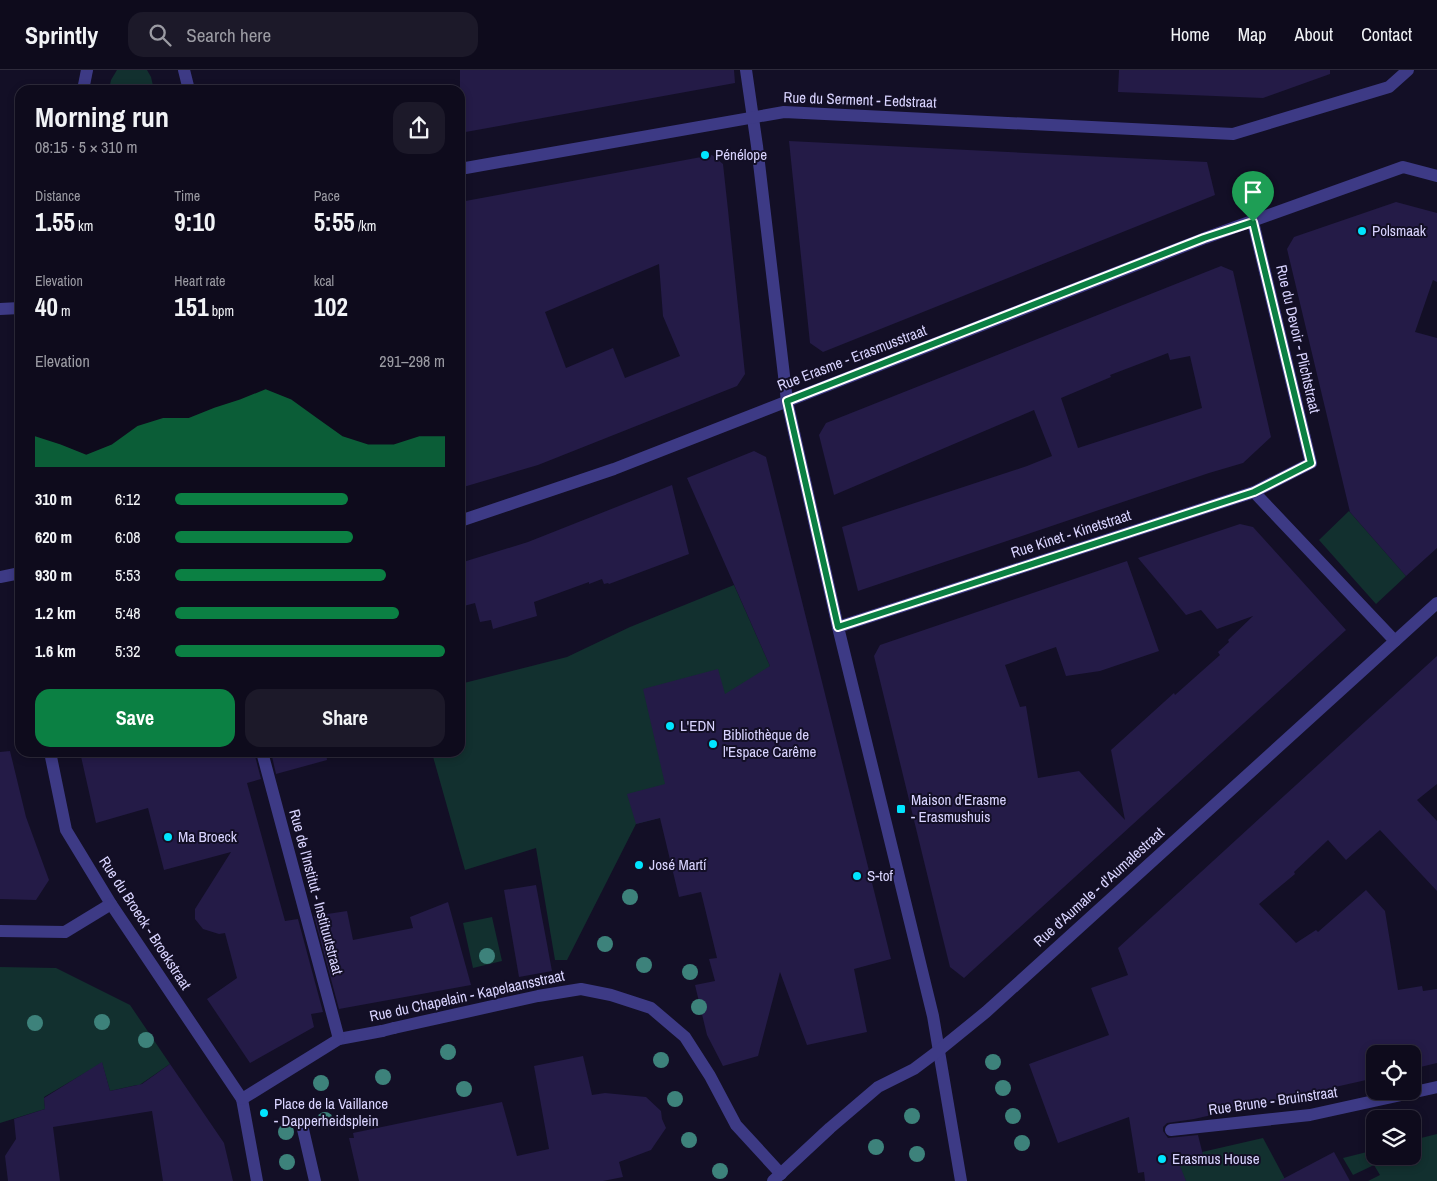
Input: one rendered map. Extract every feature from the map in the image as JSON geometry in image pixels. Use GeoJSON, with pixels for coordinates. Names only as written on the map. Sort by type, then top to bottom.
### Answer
{"type":"FeatureCollection","features":[{"type":"Feature","properties":{"kind":"street"},"geometry":{"type":"LineString","coordinates":[[84,85],[87,70]]}},
{"type":"Feature","properties":{"kind":"street"},"geometry":{"type":"LineString","coordinates":[[184,70],[188,85]]}},
{"type":"Feature","properties":{"kind":"street"},"geometry":{"type":"LineString","coordinates":[[746,70],[757,146],[787,401],[838,627],[930,1006],[961,1181]]}},
{"type":"Feature","properties":{"kind":"street","name":"Rue du Serment - Eedstraat"},"geometry":{"type":"LineString","coordinates":[[465,168],[784,112],[1233,134],[1390,87],[1408,70]]}},
{"type":"Feature","properties":{"kind":"street","name":"Rue Erasme - Erasmusstraat"},"geometry":{"type":"LineString","coordinates":[[465,519],[614,469],[1204,238],[1403,168],[1437,176]]}},
{"type":"Feature","properties":{"kind":"street","name":"Rue du Devoir - Plichtstraat"},"geometry":{"type":"LineString","coordinates":[[1253,222],[1311,463]]}},
{"type":"Feature","properties":{"kind":"street"},"geometry":{"type":"LineString","coordinates":[[0,308],[15,308]]}},
{"type":"Feature","properties":{"kind":"street","name":"Rue Kinet - Kinetstraat"},"geometry":{"type":"LineString","coordinates":[[838,627],[1254,492],[1311,463]]}},
{"type":"Feature","properties":{"kind":"street"},"geometry":{"type":"LineString","coordinates":[[1254,492],[1395,641]]}},
{"type":"Feature","properties":{"kind":"street"},"geometry":{"type":"LineString","coordinates":[[0,577],[15,574]]}},
{"type":"Feature","properties":{"kind":"street","name":"Rue d'Aumale - d'Aumalestraat"},"geometry":{"type":"LineString","coordinates":[[777,1177],[878,1087],[914,1069],[993,1006],[1437,603]]}},
{"type":"Feature","properties":{"kind":"street","name":"Rue du Broeck - Broekstraat"},"geometry":{"type":"LineString","coordinates":[[51,757],[66,830],[112,904],[242,1099]]}},
{"type":"Feature","properties":{"kind":"street","name":"Rue de l'Institut - Instituutstraat"},"geometry":{"type":"LineString","coordinates":[[263,757],[339,1039]]}},
{"type":"Feature","properties":{"kind":"street"},"geometry":{"type":"LineString","coordinates":[[0,932],[65,932],[112,904]]}},
{"type":"Feature","properties":{"kind":"street","name":"Rue du Chapelain - Kapelaansstraat"},"geometry":{"type":"LineString","coordinates":[[242,1099],[339,1039],[538,996],[581,989],[611,995],[651,1008],[685,1037],[710,1076],[736,1125],[777,1177]]}},
{"type":"Feature","properties":{"kind":"street","name":"Rue Brune - Bruinstraat"},"geometry":{"type":"LineString","coordinates":[[1171,1130],[1310,1115],[1437,1087]]}},
{"type":"Feature","properties":{"kind":"street"},"geometry":{"type":"LineString","coordinates":[[242,1099],[258,1181]]}},
{"type":"Feature","properties":{"kind":"street"},"geometry":{"type":"LineString","coordinates":[[302,1125],[315,1181]]}},
{"type":"Feature","properties":{"kind":"green space"},"geometry":{"type":"Polygon","coordinates":[[[117,70],[147,70],[153,85],[110,85],[117,70]]]}},
{"type":"Feature","properties":{"kind":"green space"},"geometry":{"type":"Polygon","coordinates":[[[1349,511],[1406,576],[1376,604],[1319,540],[1349,511]]]}},
{"type":"Feature","properties":{"kind":"green space"},"geometry":{"type":"Polygon","coordinates":[[[734,585],[770,666],[663,817],[636,824],[567,960],[555,960],[536,848],[465,870],[433,757],[465,757],[465,683],[567,657],[630,627],[734,585]]]}},
{"type":"Feature","properties":{"kind":"green space"},"geometry":{"type":"Polygon","coordinates":[[[492,917],[502,961],[473,968],[463,923],[492,917]]]}},
{"type":"Feature","properties":{"kind":"green space"},"geometry":{"type":"Polygon","coordinates":[[[0,967],[56,968],[130,1005],[170,1064],[138,1086],[110,1091],[102,1063],[44,1097],[45,1109],[0,1123],[0,967]]]}},
{"type":"Feature","properties":{"kind":"green space"},"geometry":{"type":"Polygon","coordinates":[[[1437,1134],[1437,1181],[1368,1181],[1380,1175],[1374,1165],[1421,1165],[1421,1138],[1437,1134]]]}},
{"type":"Feature","properties":{"kind":"green space"},"geometry":{"type":"Polygon","coordinates":[[[1263,1138],[1286,1181],[1186,1181],[1172,1162],[1203,1155],[1202,1152],[1263,1138]]]}},
{"type":"Feature","properties":{"kind":"green space"},"geometry":{"type":"Polygon","coordinates":[[[1366,1152],[1366,1165],[1374,1165],[1353,1175],[1343,1158],[1366,1152]]]}},
{"type":"Feature","properties":{"kind":"building"},"geometry":{"type":"Polygon","coordinates":[[[460,70],[734,70],[735,83],[465,132],[465,85],[460,85],[460,70]]]}},
{"type":"Feature","properties":{"kind":"building"},"geometry":{"type":"Polygon","coordinates":[[[1119,70],[1330,70],[1330,74],[1263,98],[1118,92],[1119,70]]]}},
{"type":"Feature","properties":{"kind":"building"},"geometry":{"type":"Polygon","coordinates":[[[789,141],[1207,162],[1215,195],[823,352],[810,343],[789,141]]]}},
{"type":"Feature","properties":{"kind":"building"},"geometry":{"type":"Polygon","coordinates":[[[712,155],[723,164],[745,374],[737,386],[538,465],[465,487],[465,201],[712,155]],[[659,264],[545,312],[566,368],[613,348],[625,378],[680,356],[663,316],[659,264]]]}},
{"type":"Feature","properties":{"kind":"building"},"geometry":{"type":"Polygon","coordinates":[[[1396,202],[1437,213],[1437,282],[1433,280],[1415,332],[1437,338],[1437,548],[1406,576],[1350,512],[1287,249],[1294,237],[1396,202]]]}},
{"type":"Feature","properties":{"kind":"building"},"geometry":{"type":"Polygon","coordinates":[[[1221,266],[1233,271],[1271,437],[1243,463],[858,591],[842,527],[1052,456],[1034,410],[834,495],[819,435],[826,423],[1221,266]],[[1168,353],[1110,375],[1111,377],[1061,398],[1078,448],[1202,408],[1190,356],[1170,360],[1168,353]]]}},
{"type":"Feature","properties":{"kind":"building"},"geometry":{"type":"Polygon","coordinates":[[[754,451],[766,457],[891,959],[854,969],[867,1032],[807,1045],[780,972],[758,1056],[723,1066],[707,1035],[695,985],[715,981],[709,959],[717,958],[701,892],[679,897],[660,818],[636,824],[627,794],[665,784],[643,689],[718,669],[725,694],[770,666],[687,478],[754,451]]]}},
{"type":"Feature","properties":{"kind":"building"},"geometry":{"type":"Polygon","coordinates":[[[672,485],[689,554],[609,584],[604,584],[602,579],[589,584],[589,582],[534,602],[537,616],[493,629],[491,620],[480,622],[475,603],[465,606],[465,561],[528,542],[672,485]]]}},
{"type":"Feature","properties":{"kind":"building"},"geometry":{"type":"Polygon","coordinates":[[[1240,524],[1253,527],[1346,630],[964,978],[950,967],[874,656],[880,645],[1127,561],[1159,651],[1100,671],[1066,676],[1056,647],[1005,665],[1020,707],[1026,706],[1038,778],[1079,771],[1125,820],[1111,750],[1174,693],[1175,695],[1220,655],[1218,652],[1229,642],[1228,640],[1253,616],[1217,629],[1201,610],[1186,615],[1138,558],[1240,524]]]}},
{"type":"Feature","properties":{"kind":"building"},"geometry":{"type":"Polygon","coordinates":[[[1437,656],[1437,784],[1417,800],[1437,821],[1437,891],[1380,830],[1346,860],[1328,840],[1294,872],[1295,874],[1259,904],[1296,943],[1316,930],[1318,932],[1366,890],[1385,911],[1398,990],[1422,986],[1423,991],[1437,989],[1437,1063],[1421,1067],[1421,1045],[1366,1045],[1366,1080],[1194,1119],[1167,1123],[1163,1127],[1163,1131],[1168,1138],[1198,1135],[1203,1155],[1178,1161],[1186,1181],[1145,1181],[1144,1172],[1138,1173],[1129,1117],[1058,1143],[1029,1064],[1109,1035],[1091,988],[1128,975],[1118,948],[1437,656]]]}},
{"type":"Feature","properties":{"kind":"building"},"geometry":{"type":"Polygon","coordinates":[[[10,751],[26,817],[49,880],[36,900],[0,899],[0,752],[10,751]]]}},
{"type":"Feature","properties":{"kind":"building"},"geometry":{"type":"Polygon","coordinates":[[[81,757],[255,757],[261,779],[247,783],[285,921],[298,919],[323,1012],[311,1014],[314,1027],[250,1063],[207,999],[237,978],[225,933],[219,934],[203,929],[195,919],[195,909],[231,852],[164,870],[148,808],[96,823],[81,757]]]}},
{"type":"Feature","properties":{"kind":"building"},"geometry":{"type":"Polygon","coordinates":[[[272,757],[327,757],[327,760],[276,774],[272,757]]]}},
{"type":"Feature","properties":{"kind":"building"},"geometry":{"type":"Polygon","coordinates":[[[536,885],[552,971],[519,977],[504,890],[536,885]]]}},
{"type":"Feature","properties":{"kind":"building"},"geometry":{"type":"Polygon","coordinates":[[[448,902],[471,985],[339,1009],[314,916],[347,911],[353,940],[413,928],[410,917],[448,902]]]}},
{"type":"Feature","properties":{"kind":"building"},"geometry":{"type":"Polygon","coordinates":[[[583,1056],[592,1095],[605,1093],[646,1097],[661,1111],[666,1128],[651,1150],[619,1162],[623,1177],[603,1181],[359,1181],[349,1138],[354,1138],[353,1133],[502,1102],[517,1156],[549,1149],[534,1066],[583,1056]]]}},
{"type":"Feature","properties":{"kind":"building"},"geometry":{"type":"Polygon","coordinates":[[[102,1062],[110,1091],[142,1084],[170,1064],[224,1143],[233,1181],[163,1181],[152,1111],[53,1127],[60,1181],[8,1181],[5,1156],[16,1139],[14,1119],[45,1109],[44,1098],[102,1062]]]}},
{"type":"Feature","properties":{"kind":"building"},"geometry":{"type":"Polygon","coordinates":[[[1334,1152],[1350,1181],[1279,1181],[1334,1152]]]}},
{"type":"Feature","properties":{"kind":"place","name":"Pénélope"},"geometry":{"type":"Point","coordinates":[705,155]}},
{"type":"Feature","properties":{"kind":"place","name":"Polsmaak"},"geometry":{"type":"Point","coordinates":[1362,231]}},
{"type":"Feature","properties":{"kind":"place","name":"L'EDN"},"geometry":{"type":"Point","coordinates":[670,726]}},
{"type":"Feature","properties":{"kind":"place","name":"Bibliothèque de l'Espace Carême"},"geometry":{"type":"Point","coordinates":[713,744]}},
{"type":"Feature","properties":{"kind":"place","name":"Maison d'Erasme - Erasmushuis"},"geometry":{"type":"Point","coordinates":[901,809]}},
{"type":"Feature","properties":{"kind":"place","name":"Ma Broeck"},"geometry":{"type":"Point","coordinates":[168,837]}},
{"type":"Feature","properties":{"kind":"place","name":"José Martí"},"geometry":{"type":"Point","coordinates":[639,865]}},
{"type":"Feature","properties":{"kind":"place","name":"S-tof"},"geometry":{"type":"Point","coordinates":[857,876]}},
{"type":"Feature","properties":{"kind":"place","name":"Place de la Vaillance - Dapperheidsplein"},"geometry":{"type":"Point","coordinates":[264,1113]}},
{"type":"Feature","properties":{"kind":"place","name":"Erasmus House"},"geometry":{"type":"Point","coordinates":[1162,1159]}},
{"type":"Feature","properties":{"kind":"route"},"geometry":{"type":"LineString","coordinates":[[1253,222],[1311,463],[1254,492],[838,627],[787,401],[1204,238],[1253,222]]}}]}
